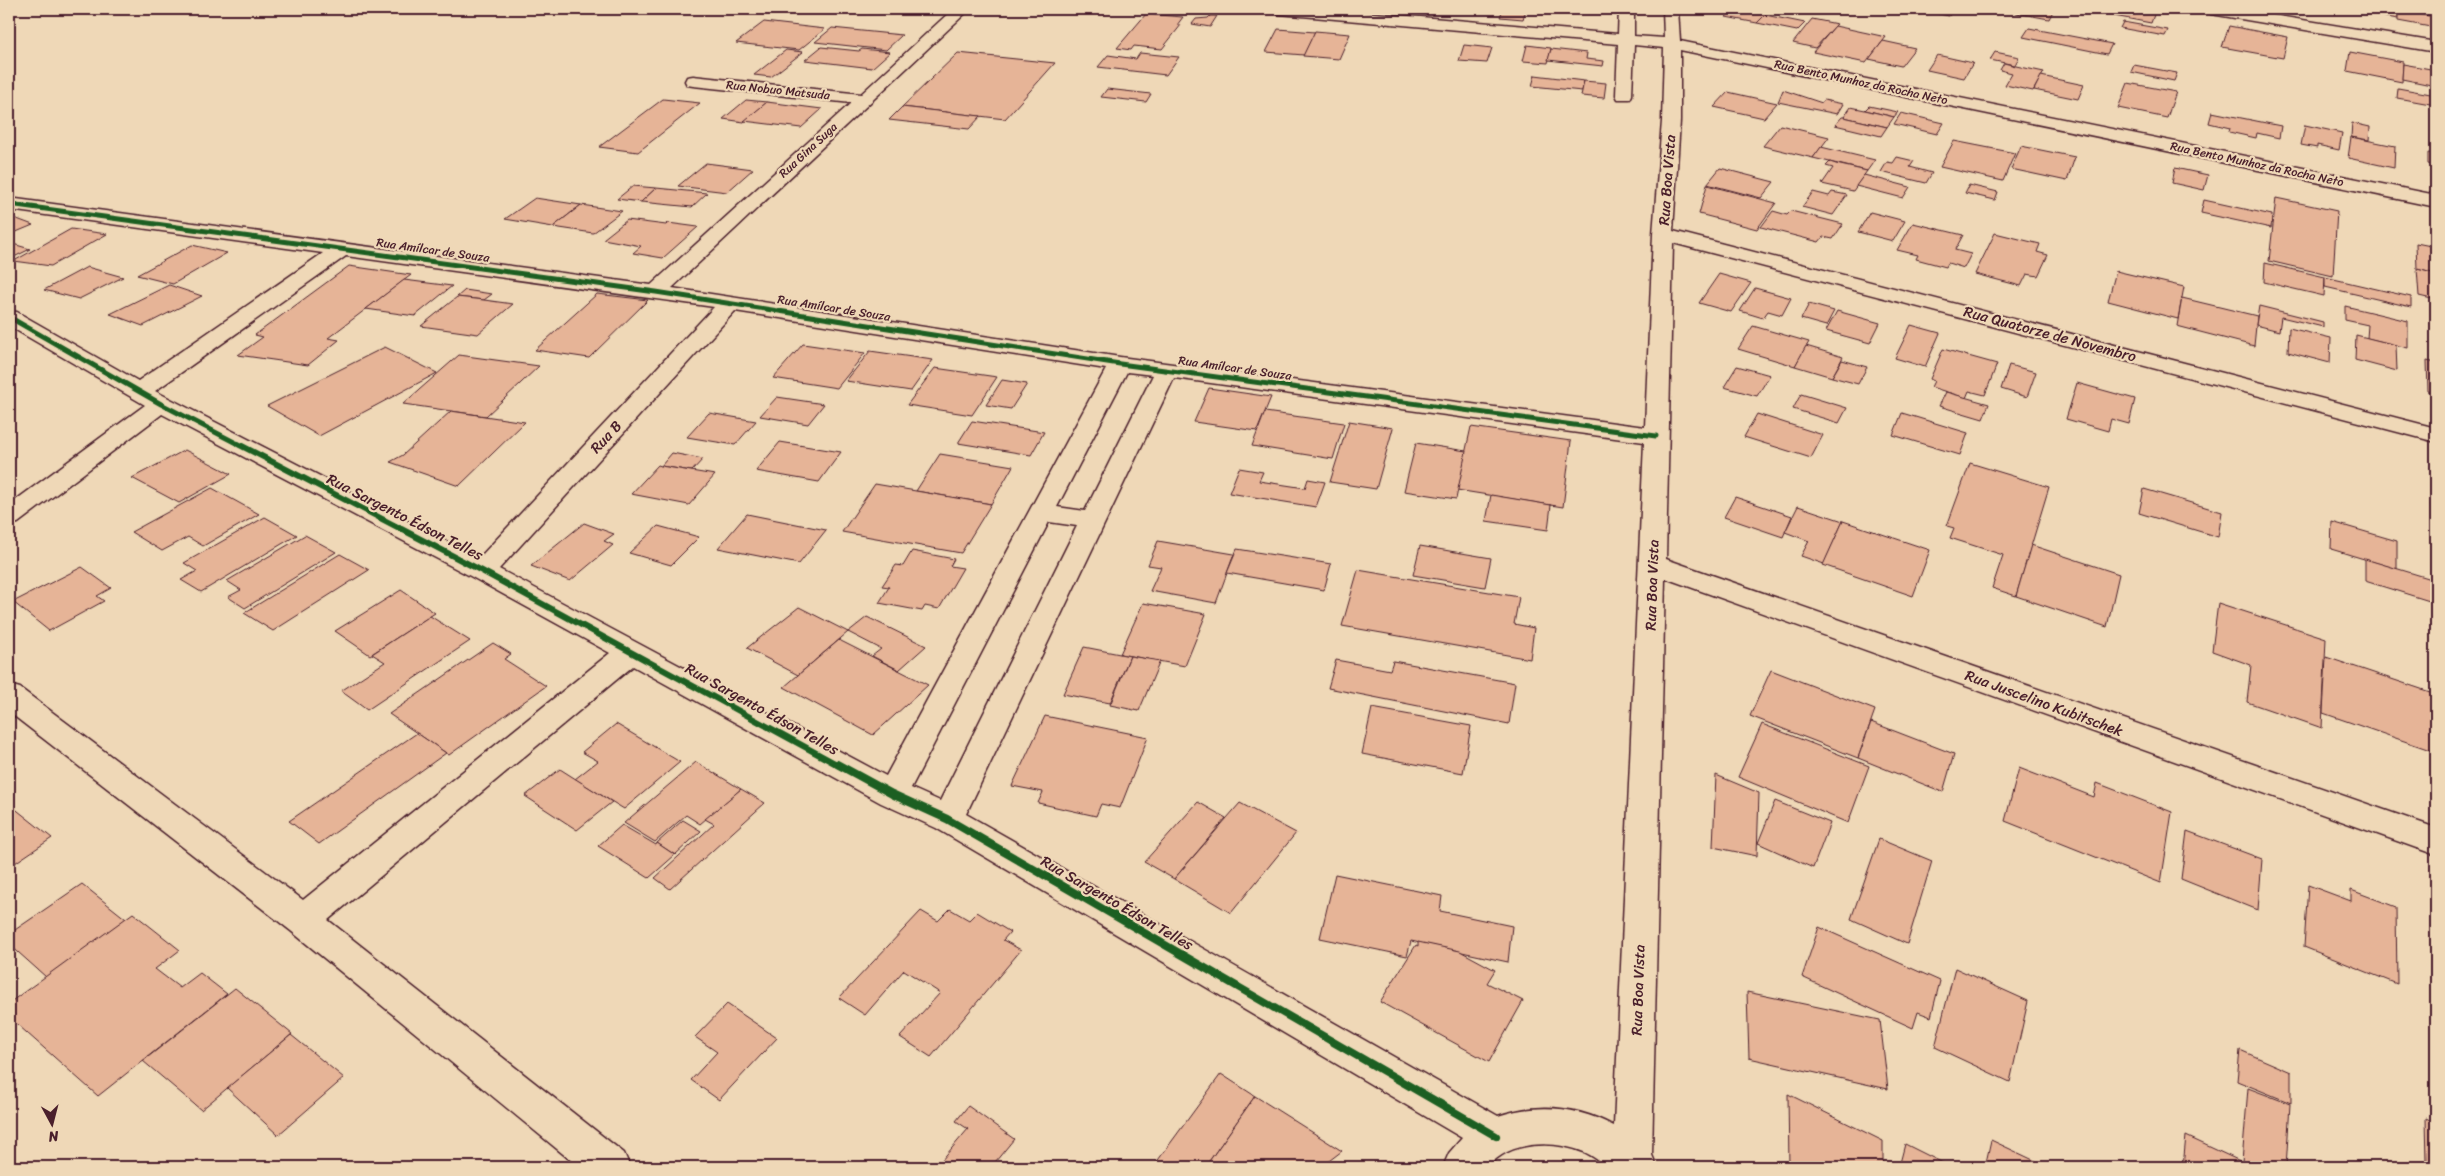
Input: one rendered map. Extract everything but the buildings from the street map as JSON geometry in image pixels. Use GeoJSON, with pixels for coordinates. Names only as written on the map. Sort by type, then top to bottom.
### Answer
{"type":"FeatureCollection","features":[{"type":"Feature","properties":{"kind":"street","name":"Rua Gina Suga"},"geometry":{"type":"LineString","coordinates":[[656,292],[962,9]]}},
{"type":"Feature","properties":{"kind":"street","name":"Rua Bento Munhoz da Rocha Neto"},"geometry":{"type":"LineString","coordinates":[[1279,9],[1673,44],[2436,201]]}},
{"type":"Feature","properties":{"kind":"street"},"geometry":{"type":"LineString","coordinates":[[1624,95],[1628,9]]}},
{"type":"Feature","properties":{"kind":"street","name":"Rua Boa Vista"},"geometry":{"type":"LineString","coordinates":[[1634,1164],[1663,234],[1668,184],[1673,44],[1671,9]]}},
{"type":"Feature","properties":{"kind":"street"},"geometry":{"type":"LineString","coordinates":[[2211,9],[2436,48]]}},
{"type":"Feature","properties":{"kind":"street","name":"Rua Nobuo Matsuda"},"geometry":{"type":"LineString","coordinates":[[692,81],[863,100]]}},
{"type":"Feature","properties":{"kind":"street","name":"Rua Amílcar de Souza"},"geometry":{"type":"LineString","coordinates":[[9,204],[656,292],[1120,364],[1656,436]]}},
{"type":"Feature","properties":{"kind":"street","name":"Rua Quatorze de Novembro"},"geometry":{"type":"LineString","coordinates":[[1663,234],[2436,435]]}},
{"type":"Feature","properties":{"kind":"street"},"geometry":{"type":"LineString","coordinates":[[9,517],[150,398],[342,249]]}},
{"type":"Feature","properties":{"kind":"street","name":"Rua B"},"geometry":{"type":"LineString","coordinates":[[482,571],[730,303]]}},
{"type":"Feature","properties":{"kind":"street","name":"Rua Sargento Édson Telles"},"geometry":{"type":"LineString","coordinates":[[10,319],[150,398],[482,571],[892,794],[947,819],[1496,1136]]}},
{"type":"Feature","properties":{"kind":"street"},"geometry":{"type":"LineString","coordinates":[[892,794],[1043,513],[1120,364]]}},
{"type":"Feature","properties":{"kind":"street"},"geometry":{"type":"LineString","coordinates":[[947,819],[1167,370]]}},
{"type":"Feature","properties":{"kind":"street"},"geometry":{"type":"LineString","coordinates":[[1043,513],[1093,520]]}},
{"type":"Feature","properties":{"kind":"street","name":"Rua Juscelino Kubitschek"},"geometry":{"type":"LineString","coordinates":[[1652,564],[2436,842]]}},
{"type":"Feature","properties":{"kind":"street"},"geometry":{"type":"LineString","coordinates":[[303,920],[631,652]]}},
{"type":"Feature","properties":{"kind":"street"},"geometry":{"type":"LineString","coordinates":[[9,696],[303,920],[610,1167]]}},
{"type":"Feature","properties":{"kind":"street"},"geometry":{"type":"LineString","coordinates":[[1463,1167],[1470,1157],[1496,1136],[1529,1126],[1566,1127],[1601,1140],[1634,1164]]}},
{"type":"Feature","properties":{"kind":"cycle path"},"geometry":{"type":"LineString","coordinates":[[9,204],[656,292],[1120,364],[1656,436]]}},
{"type":"Feature","properties":{"kind":"cycle path"},"geometry":{"type":"LineString","coordinates":[[9,317],[161,404],[482,571],[892,794],[947,819],[1496,1136]]}}]}
